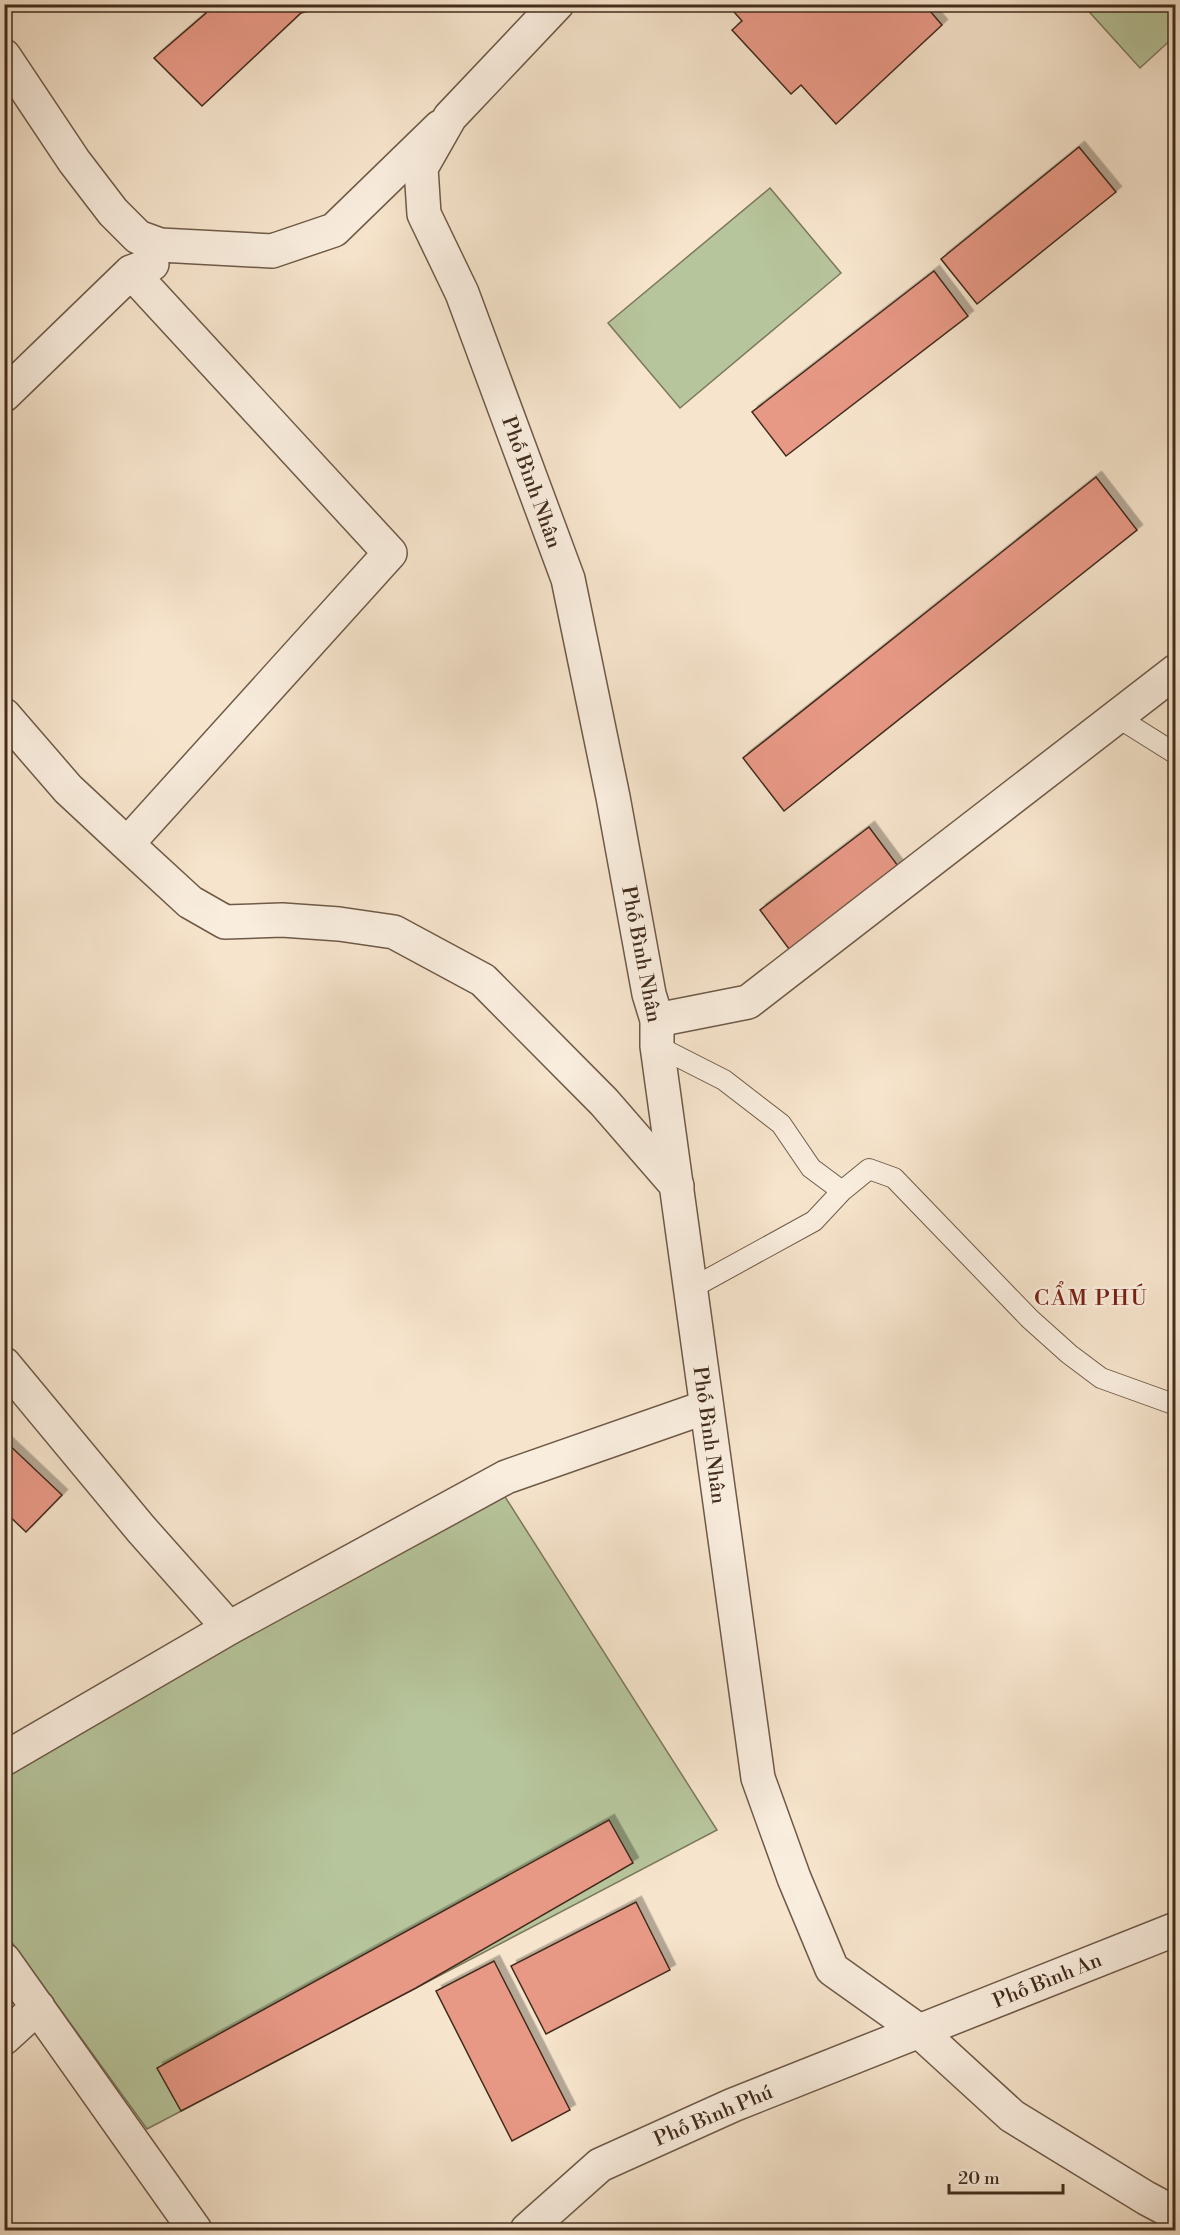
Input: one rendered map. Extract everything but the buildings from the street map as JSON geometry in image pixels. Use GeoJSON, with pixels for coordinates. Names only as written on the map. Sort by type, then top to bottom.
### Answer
{"type":"FeatureCollection","features":[{"type":"Feature","properties":{"kind":"street","name":"Phố Bình Nhân"},"geometry":{"type":"LineString","coordinates":[[557,4],[450,117],[421,168],[424,214],[462,293],[568,579],[657,1033],[758,1778],[794,1878],[832,1969],[919,2031],[1012,2116],[1176,2214]]}},
{"type":"Feature","properties":{"kind":"street"},"geometry":{"type":"LineString","coordinates":[[4,56],[74,161],[113,212],[138,237],[160,245],[272,251],[334,230],[450,117]]}},
{"type":"Feature","properties":{"kind":"street"},"geometry":{"type":"LineString","coordinates":[[4,395],[131,272],[201,247]]}},
{"type":"Feature","properties":{"kind":"street"},"geometry":{"type":"LineString","coordinates":[[127,844],[390,553],[131,272]]}},
{"type":"Feature","properties":{"kind":"street"},"geometry":{"type":"LineString","coordinates":[[657,1033],[748,1002],[1176,671]]}},
{"type":"Feature","properties":{"kind":"street"},"geometry":{"type":"LineString","coordinates":[[4,715],[68,789],[190,902],[225,922],[282,920],[339,924],[394,932],[483,980],[604,1102],[677,1186]]}},
{"type":"Feature","properties":{"kind":"street"},"geometry":{"type":"LineString","coordinates":[[4,1364],[141,1529],[229,1628]]}},
{"type":"Feature","properties":{"kind":"street"},"geometry":{"type":"LineString","coordinates":[[4,1759],[229,1628],[506,1477],[706,1407]]}},
{"type":"Feature","properties":{"kind":"street","name":"Phố Bình An"},"geometry":{"type":"LineString","coordinates":[[919,2031],[1176,1929]]}},
{"type":"Feature","properties":{"kind":"street"},"geometry":{"type":"LineString","coordinates":[[4,1960],[195,2230]]}},
{"type":"Feature","properties":{"kind":"street"},"geometry":{"type":"LineString","coordinates":[[4,2038],[38,2007]]}},
{"type":"Feature","properties":{"kind":"street","name":"Phố Bình Phú"},"geometry":{"type":"LineString","coordinates":[[527,2230],[600,2165],[733,2105],[919,2031]]}},
{"type":"Feature","properties":{"kind":"lane"},"geometry":{"type":"LineString","coordinates":[[1116,717],[1176,754]]}},
{"type":"Feature","properties":{"kind":"lane"},"geometry":{"type":"LineString","coordinates":[[657,1033],[781,1124],[811,1168],[842,1191]]}},
{"type":"Feature","properties":{"kind":"lane"},"geometry":{"type":"LineString","coordinates":[[692,1288],[814,1221],[842,1191],[869,1169],[894,1178],[1030,1319],[1069,1354],[1101,1378],[1176,1405]]}},
{"type":"Feature","properties":{"kind":"green space"},"geometry":{"type":"Polygon","coordinates":[[[1083,5],[1175,5],[1175,36],[1140,68],[1083,5]]]}},
{"type":"Feature","properties":{"kind":"green space"},"geometry":{"type":"Polygon","coordinates":[[[770,188],[841,273],[680,408],[608,323],[770,188]]]}},
{"type":"Feature","properties":{"kind":"green space"},"geometry":{"type":"Polygon","coordinates":[[[488,1470],[717,1830],[147,2129],[5,1933],[5,1741],[488,1470]]]}},
{"type":"Feature","properties":{"kind":"district","name":"CẨM PHÚ"},"geometry":{"type":"Point","coordinates":[1091,1297]}}]}
